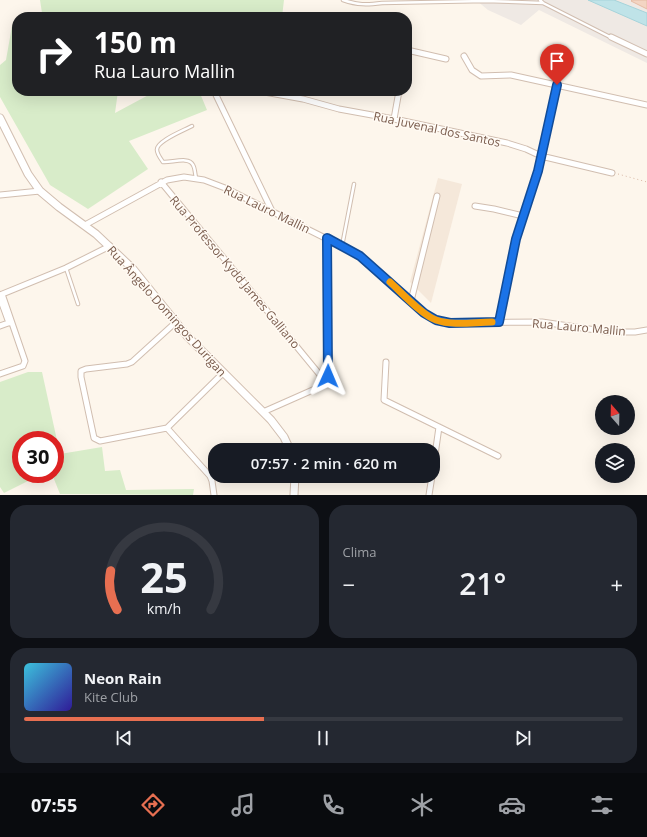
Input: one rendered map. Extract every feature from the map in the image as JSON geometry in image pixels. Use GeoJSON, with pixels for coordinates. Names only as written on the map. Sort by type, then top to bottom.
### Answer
{"type":"FeatureCollection","features":[{"type":"Feature","properties":{"kind":"street"},"geometry":{"type":"LineString","coordinates":[[611,37],[647,54]]}},
{"type":"Feature","properties":{"kind":"street"},"geometry":{"type":"LineString","coordinates":[[412,51],[446,59]]}},
{"type":"Feature","properties":{"kind":"street"},"geometry":{"type":"LineString","coordinates":[[464,56],[474,73],[481,76],[507,74],[647,105]]}},
{"type":"Feature","properties":{"kind":"street"},"geometry":{"type":"LineString","coordinates":[[499,322],[516,239],[538,171],[557,85]]}},
{"type":"Feature","properties":{"kind":"street"},"geometry":{"type":"LineString","coordinates":[[216,96],[272,211]]}},
{"type":"Feature","properties":{"kind":"street","name":"Rua Juvenal dos Santos"},"geometry":{"type":"LineString","coordinates":[[286,96],[312,101],[348,111],[394,119],[507,143],[541,156],[612,173]]}},
{"type":"Feature","properties":{"kind":"street"},"geometry":{"type":"LineString","coordinates":[[394,119],[398,96]]}},
{"type":"Feature","properties":{"kind":"street","name":"Rua Ângelo Domingos Durigan"},"geometry":{"type":"LineString","coordinates":[[0,119],[28,174],[40,191],[58,207],[110,246],[144,282],[195,345],[278,428],[287,443]]}},
{"type":"Feature","properties":{"kind":"street","name":"Rua Lauro Mallin"},"geometry":{"type":"LineString","coordinates":[[85,226],[161,182],[175,178],[196,178],[225,188],[327,238],[360,256],[430,317],[442,322],[549,322],[595,331],[635,332],[647,330]]}},
{"type":"Feature","properties":{"kind":"street","name":"Rua Professor Kydd James Galliano"},"geometry":{"type":"LineString","coordinates":[[161,182],[325,380]]}},
{"type":"Feature","properties":{"kind":"street"},"geometry":{"type":"LineString","coordinates":[[0,195],[40,191]]}},
{"type":"Feature","properties":{"kind":"street"},"geometry":{"type":"LineString","coordinates":[[411,301],[437,196]]}},
{"type":"Feature","properties":{"kind":"street"},"geometry":{"type":"LineString","coordinates":[[476,206],[523,216]]}},
{"type":"Feature","properties":{"kind":"street"},"geometry":{"type":"LineString","coordinates":[[262,412],[315,389],[328,376],[327,238]]}},
{"type":"Feature","properties":{"kind":"street"},"geometry":{"type":"LineString","coordinates":[[0,374],[21,368],[24,365],[24,359],[1,296],[66,268],[110,246]]}},
{"type":"Feature","properties":{"kind":"street"},"geometry":{"type":"LineString","coordinates":[[0,326],[10,322]]}},
{"type":"Feature","properties":{"kind":"street"},"geometry":{"type":"LineString","coordinates":[[176,322],[132,362],[81,371],[80,374],[82,385],[93,437],[95,440],[100,441],[167,428],[224,373]]}},
{"type":"Feature","properties":{"kind":"street"},"geometry":{"type":"LineString","coordinates":[[386,362],[384,400],[498,456]]}},
{"type":"Feature","properties":{"kind":"street"},"geometry":{"type":"LineString","coordinates":[[437,443],[439,427]]}},
{"type":"Feature","properties":{"kind":"street"},"geometry":{"type":"LineString","coordinates":[[167,428],[210,476],[214,495]]}},
{"type":"Feature","properties":{"kind":"street"},"geometry":{"type":"LineString","coordinates":[[294,495],[295,483]]}},
{"type":"Feature","properties":{"kind":"street"},"geometry":{"type":"LineString","coordinates":[[429,495],[431,483]]}},
{"type":"Feature","properties":{"kind":"lane"},"geometry":{"type":"LineString","coordinates":[[343,0],[356,4],[368,5],[382,3],[486,1],[543,3]]}},
{"type":"Feature","properties":{"kind":"lane"},"geometry":{"type":"LineString","coordinates":[[540,0],[543,3],[611,37]]}},
{"type":"Feature","properties":{"kind":"lane"},"geometry":{"type":"LineString","coordinates":[[192,126],[163,141],[158,146],[157,151],[163,162],[190,161],[193,164],[196,178]]}},
{"type":"Feature","properties":{"kind":"lane"},"geometry":{"type":"LineString","coordinates":[[342,246],[354,184]]}},
{"type":"Feature","properties":{"kind":"lane"},"geometry":{"type":"LineString","coordinates":[[66,268],[78,304]]}},
{"type":"Feature","properties":{"kind":"path"},"geometry":{"type":"LineString","coordinates":[[612,173],[647,182]]}},
{"type":"Feature","properties":{"kind":"shaded area"},"geometry":{"type":"Polygon","coordinates":[[[476,0],[647,0],[647,63],[539,10],[521,25],[488,10],[476,0]]]}},
{"type":"Feature","properties":{"kind":"shaded area"},"geometry":{"type":"Polygon","coordinates":[[[438,178],[462,184],[431,303],[410,282],[438,178]]]}},
{"type":"Feature","properties":{"kind":"green space"},"geometry":{"type":"Polygon","coordinates":[[[40,0],[284,0],[283,12],[42,12],[40,0]]]}},
{"type":"Feature","properties":{"kind":"green space"},"geometry":{"type":"Polygon","coordinates":[[[12,26],[12,96],[117,96],[115,113],[147,96],[201,96],[207,110],[129,141],[148,169],[88,209],[50,185],[0,97],[0,65],[6,60],[12,26]]]}},
{"type":"Feature","properties":{"kind":"green space"},"geometry":{"type":"Polygon","coordinates":[[[28,372],[42,372],[55,431],[12,431],[12,483],[24,483],[4,493],[0,487],[0,382],[28,372]]]}},
{"type":"Feature","properties":{"kind":"green space"},"geometry":{"type":"Polygon","coordinates":[[[102,447],[105,471],[120,470],[126,490],[194,489],[193,495],[60,494],[56,483],[64,483],[64,453],[102,447]]]}},
{"type":"Feature","properties":{"kind":"water"},"geometry":{"type":"Polygon","coordinates":[[[588,0],[614,0],[647,13],[647,26],[588,0]]]}},
{"type":"Feature","properties":{"kind":"building"},"geometry":{"type":"Polygon","coordinates":[[[647,0],[647,9],[631,1],[647,0]]]}},
{"type":"Feature","properties":{"kind":"slow traffic"},"geometry":{"type":"LineString","coordinates":[[390,282],[424,313],[436,320],[450,323],[492,322]]}},
{"type":"Feature","properties":{"kind":"route"},"geometry":{"type":"LineString","coordinates":[[328,376],[327,238],[360,256],[424,313],[436,320],[450,323],[499,322],[516,239],[538,171],[557,85]]}}]}
